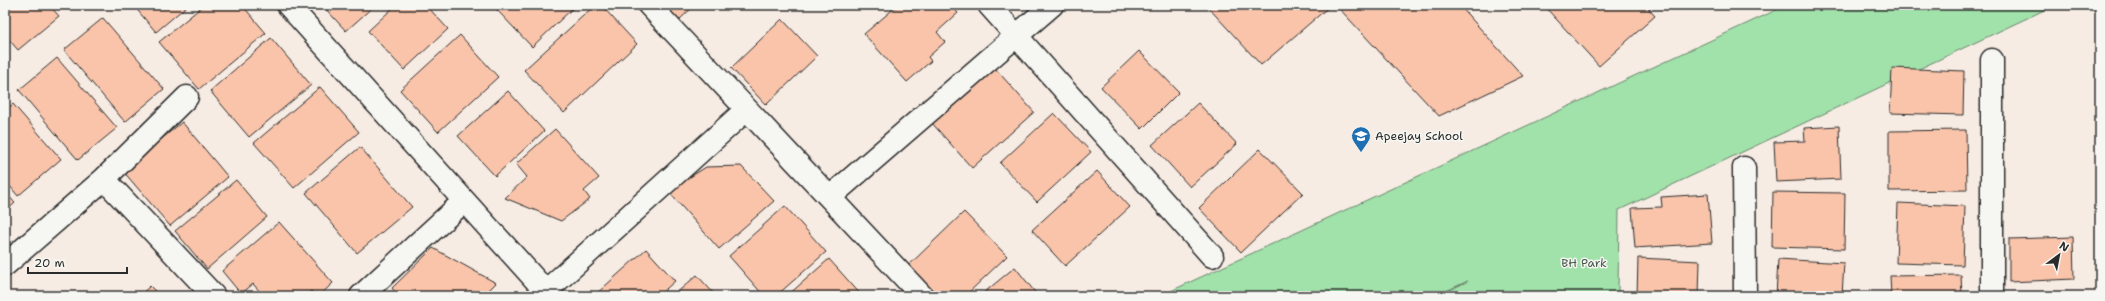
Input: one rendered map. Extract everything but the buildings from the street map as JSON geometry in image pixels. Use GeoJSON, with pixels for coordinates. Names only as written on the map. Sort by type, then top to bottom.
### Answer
{"type":"FeatureCollection","features":[{"type":"Feature","properties":{"kind":"street"},"geometry":{"type":"LineString","coordinates":[[288,5],[548,294],[746,110]]}},
{"type":"Feature","properties":{"kind":"street"},"geometry":{"type":"LineString","coordinates":[[649,5],[922,296]]}},
{"type":"Feature","properties":{"kind":"street"},"geometry":{"type":"LineString","coordinates":[[989,5],[1212,256]]}},
{"type":"Feature","properties":{"kind":"street"},"geometry":{"type":"LineString","coordinates":[[830,197],[1052,5]]}},
{"type":"Feature","properties":{"kind":"street"},"geometry":{"type":"LineString","coordinates":[[1992,60],[1992,296]]}},
{"type":"Feature","properties":{"kind":"street"},"geometry":{"type":"LineString","coordinates":[[5,265],[104,180],[187,97]]}},
{"type":"Feature","properties":{"kind":"street"},"geometry":{"type":"LineString","coordinates":[[1744,168],[1745,296]]}},
{"type":"Feature","properties":{"kind":"street"},"geometry":{"type":"LineString","coordinates":[[104,180],[214,296]]}},
{"type":"Feature","properties":{"kind":"street"},"geometry":{"type":"LineString","coordinates":[[361,296],[464,201]]}},
{"type":"Feature","properties":{"kind":"green space","name":"BH Park"},"geometry":{"type":"Polygon","coordinates":[[[1787,5],[2055,5],[1619,210],[1618,296],[1438,296],[1468,281],[1435,296],[1160,296],[1787,5]]]}},
{"type":"Feature","properties":{"kind":"place","name":"Apeejay School"},"geometry":{"type":"Point","coordinates":[1361,153]}}]}
